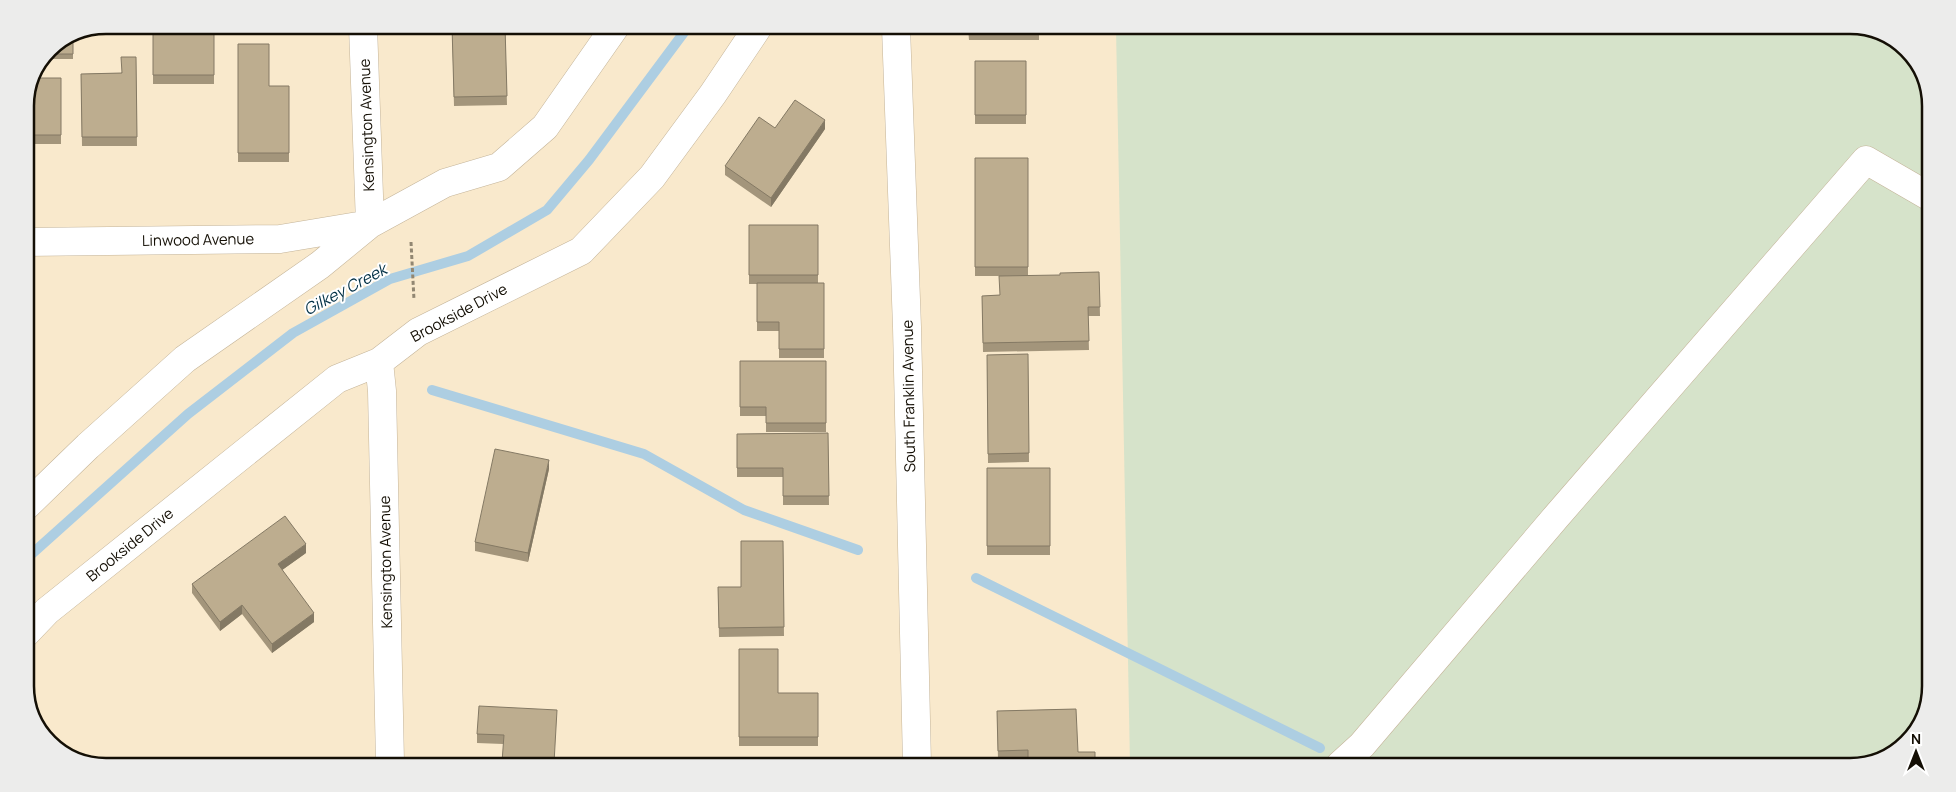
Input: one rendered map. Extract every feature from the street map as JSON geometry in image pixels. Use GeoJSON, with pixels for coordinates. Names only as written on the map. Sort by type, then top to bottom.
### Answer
{"type":"FeatureCollection","features":[{"type":"Feature","properties":{"kind":"street","name":"Kensington Avenue"},"geometry":{"type":"LineString","coordinates":[[363,34],[370,224]]}},
{"type":"Feature","properties":{"kind":"street"},"geometry":{"type":"LineString","coordinates":[[34,498],[88,446],[185,360],[320,265],[370,224],[445,183],[499,167],[545,128],[610,34]]}},
{"type":"Feature","properties":{"kind":"street","name":"Brookside Drive"},"geometry":{"type":"LineString","coordinates":[[34,625],[47,612],[337,379],[379,362],[418,332],[581,251],[652,177],[713,94],[753,34]]}},
{"type":"Feature","properties":{"kind":"street","name":"South Franklin Avenue"},"geometry":{"type":"LineString","coordinates":[[896,34],[907,327],[917,758]]}},
{"type":"Feature","properties":{"kind":"street"},"geometry":{"type":"LineString","coordinates":[[1348,758],[1362,746],[1488,597],[1866,160],[1922,192]]}},
{"type":"Feature","properties":{"kind":"street","name":"Linwood Avenue"},"geometry":{"type":"LineString","coordinates":[[34,242],[280,239],[370,224]]}},
{"type":"Feature","properties":{"kind":"street","name":"Kensington Avenue"},"geometry":{"type":"LineString","coordinates":[[379,362],[382,391],[390,758]]}},
{"type":"Feature","properties":{"kind":"path"},"geometry":{"type":"LineString","coordinates":[[411,242],[413,293]]}},
{"type":"Feature","properties":{"kind":"green space"},"geometry":{"type":"Polygon","coordinates":[[[1116,34],[1859,34],[1882,41],[1901,55],[1917,78],[1922,101],[1922,695],[1915,718],[1909,727],[1891,727],[1891,745],[1882,751],[1864,757],[1130,758],[1116,34]]]}},
{"type":"Feature","properties":{"kind":"building"},"geometry":{"type":"Polygon","coordinates":[[[153,34],[214,34],[214,75],[153,75],[153,34]]]}},
{"type":"Feature","properties":{"kind":"building"},"geometry":{"type":"Polygon","coordinates":[[[452,34],[505,34],[507,96],[454,97],[452,34]]]}},
{"type":"Feature","properties":{"kind":"building"},"geometry":{"type":"Polygon","coordinates":[[[73,42],[73,54],[56,54],[73,42]]]}},
{"type":"Feature","properties":{"kind":"building"},"geometry":{"type":"Polygon","coordinates":[[[238,44],[269,44],[269,86],[289,86],[289,153],[238,153],[238,44]]]}},
{"type":"Feature","properties":{"kind":"building"},"geometry":{"type":"Polygon","coordinates":[[[121,57],[136,57],[137,137],[82,137],[81,74],[122,73],[121,57]]]}},
{"type":"Feature","properties":{"kind":"building"},"geometry":{"type":"Polygon","coordinates":[[[975,61],[1026,61],[1026,115],[975,115],[975,61]]]}},
{"type":"Feature","properties":{"kind":"building"},"geometry":{"type":"Polygon","coordinates":[[[39,78],[61,78],[61,135],[34,135],[35,92],[39,78]]]}},
{"type":"Feature","properties":{"kind":"building"},"geometry":{"type":"Polygon","coordinates":[[[795,100],[825,120],[771,198],[725,166],[759,117],[775,128],[795,100]]]}},
{"type":"Feature","properties":{"kind":"building"},"geometry":{"type":"Polygon","coordinates":[[[975,158],[1028,158],[1028,267],[975,267],[975,158]]]}},
{"type":"Feature","properties":{"kind":"building"},"geometry":{"type":"Polygon","coordinates":[[[749,225],[818,225],[818,275],[749,275],[749,225]]]}},
{"type":"Feature","properties":{"kind":"building"},"geometry":{"type":"Polygon","coordinates":[[[1099,272],[1100,307],[1088,307],[1089,341],[983,343],[982,296],[1000,295],[999,276],[1099,272]]]}},
{"type":"Feature","properties":{"kind":"building"},"geometry":{"type":"Polygon","coordinates":[[[757,283],[824,283],[824,349],[779,349],[779,322],[757,322],[757,283]]]}},
{"type":"Feature","properties":{"kind":"building"},"geometry":{"type":"Polygon","coordinates":[[[1028,354],[1029,453],[988,454],[987,355],[1028,354]]]}},
{"type":"Feature","properties":{"kind":"building"},"geometry":{"type":"Polygon","coordinates":[[[740,361],[826,361],[826,423],[766,423],[766,407],[740,407],[740,361]]]}},
{"type":"Feature","properties":{"kind":"building"},"geometry":{"type":"Polygon","coordinates":[[[828,433],[829,496],[783,496],[783,468],[737,468],[737,434],[828,433]]]}},
{"type":"Feature","properties":{"kind":"building"},"geometry":{"type":"Polygon","coordinates":[[[495,449],[549,460],[528,553],[475,542],[495,449]]]}},
{"type":"Feature","properties":{"kind":"building"},"geometry":{"type":"Polygon","coordinates":[[[987,468],[1050,468],[1050,546],[987,546],[987,468]]]}},
{"type":"Feature","properties":{"kind":"building"},"geometry":{"type":"Polygon","coordinates":[[[285,516],[306,544],[278,564],[314,613],[272,644],[242,605],[220,622],[192,584],[285,516]]]}},
{"type":"Feature","properties":{"kind":"building"},"geometry":{"type":"Polygon","coordinates":[[[741,541],[783,541],[784,627],[719,628],[718,587],[741,587],[741,541]]]}},
{"type":"Feature","properties":{"kind":"building"},"geometry":{"type":"Polygon","coordinates":[[[739,649],[778,649],[778,693],[818,693],[818,737],[739,737],[739,649]]]}},
{"type":"Feature","properties":{"kind":"building"},"geometry":{"type":"Polygon","coordinates":[[[479,706],[557,710],[554,758],[502,758],[504,735],[477,734],[479,706]]]}},
{"type":"Feature","properties":{"kind":"building"},"geometry":{"type":"Polygon","coordinates":[[[1076,709],[1078,752],[1095,752],[1095,758],[1028,758],[1028,750],[998,751],[997,711],[1076,709]]]}},
{"type":"Feature","properties":{"kind":"waterway","name":"Gilkey Creek"},"geometry":{"type":"LineString","coordinates":[[34,552],[188,414],[293,333],[390,279],[468,256],[547,210],[589,160],[683,34]]}},
{"type":"Feature","properties":{"kind":"waterway"},"geometry":{"type":"LineString","coordinates":[[432,390],[644,454],[744,510],[858,550]]}},
{"type":"Feature","properties":{"kind":"waterway"},"geometry":{"type":"LineString","coordinates":[[976,578],[1320,748]]}}]}
